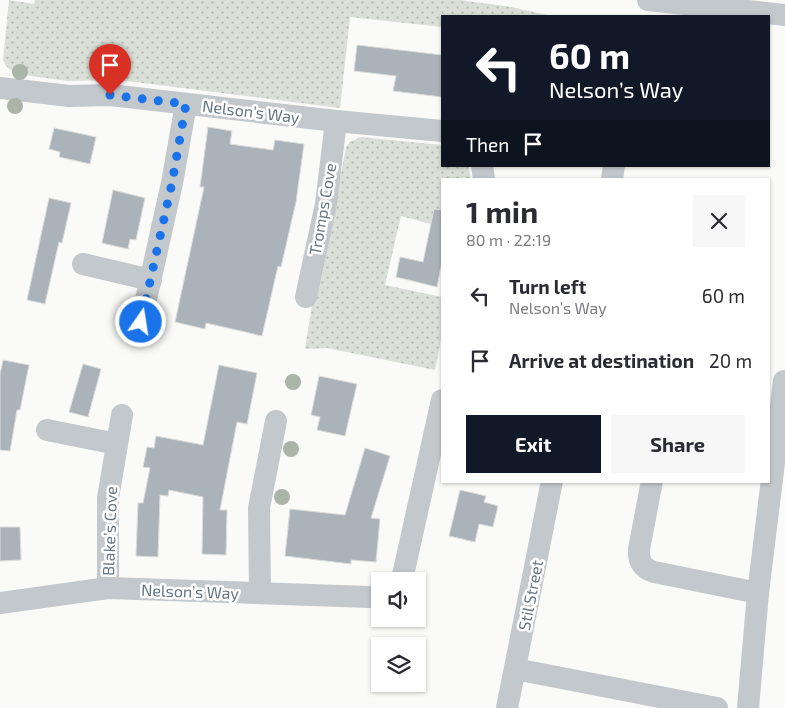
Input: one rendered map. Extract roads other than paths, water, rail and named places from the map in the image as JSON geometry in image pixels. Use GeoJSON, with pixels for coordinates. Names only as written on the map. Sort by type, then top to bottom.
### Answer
{"type":"FeatureCollection","features":[{"type":"Feature","properties":{"kind":"street"},"geometry":{"type":"LineString","coordinates":[[644,15],[648,0],[785,15]]}},
{"type":"Feature","properties":{"kind":"street","name":"Nelson’s Way"},"geometry":{"type":"LineString","coordinates":[[0,88],[69,96],[110,95],[441,132]]}},
{"type":"Feature","properties":{"kind":"street"},"geometry":{"type":"LineString","coordinates":[[141,322],[172,183],[186,104]]}},
{"type":"Feature","properties":{"kind":"street","name":"Tromps Cove"},"geometry":{"type":"LineString","coordinates":[[306,297],[326,204],[336,121]]}},
{"type":"Feature","properties":{"kind":"street"},"geometry":{"type":"LineString","coordinates":[[83,264],[150,280]]}},
{"type":"Feature","properties":{"kind":"street"},"geometry":{"type":"LineString","coordinates":[[748,708],[758,593],[777,504],[779,380]]}},
{"type":"Feature","properties":{"kind":"street"},"geometry":{"type":"LineString","coordinates":[[404,572],[441,404]]}},
{"type":"Feature","properties":{"kind":"street","name":"Blake’s Cove"},"geometry":{"type":"LineString","coordinates":[[108,588],[108,498],[122,415]]}},
{"type":"Feature","properties":{"kind":"street"},"geometry":{"type":"LineString","coordinates":[[260,593],[259,508],[276,420]]}},
{"type":"Feature","properties":{"kind":"street"},"geometry":{"type":"LineString","coordinates":[[46,430],[117,444]]}},
{"type":"Feature","properties":{"kind":"street","name":"Stil Street"},"geometry":{"type":"LineString","coordinates":[[507,708],[552,483]]}},
{"type":"Feature","properties":{"kind":"street"},"geometry":{"type":"LineString","coordinates":[[652,483],[638,549],[640,562],[644,567],[654,572],[758,593]]}},
{"type":"Feature","properties":{"kind":"street","name":"Nelson’s Way"},"geometry":{"type":"LineString","coordinates":[[0,603],[108,588],[371,597]]}},
{"type":"Feature","properties":{"kind":"street"},"geometry":{"type":"LineString","coordinates":[[515,669],[717,708]]}}]}
